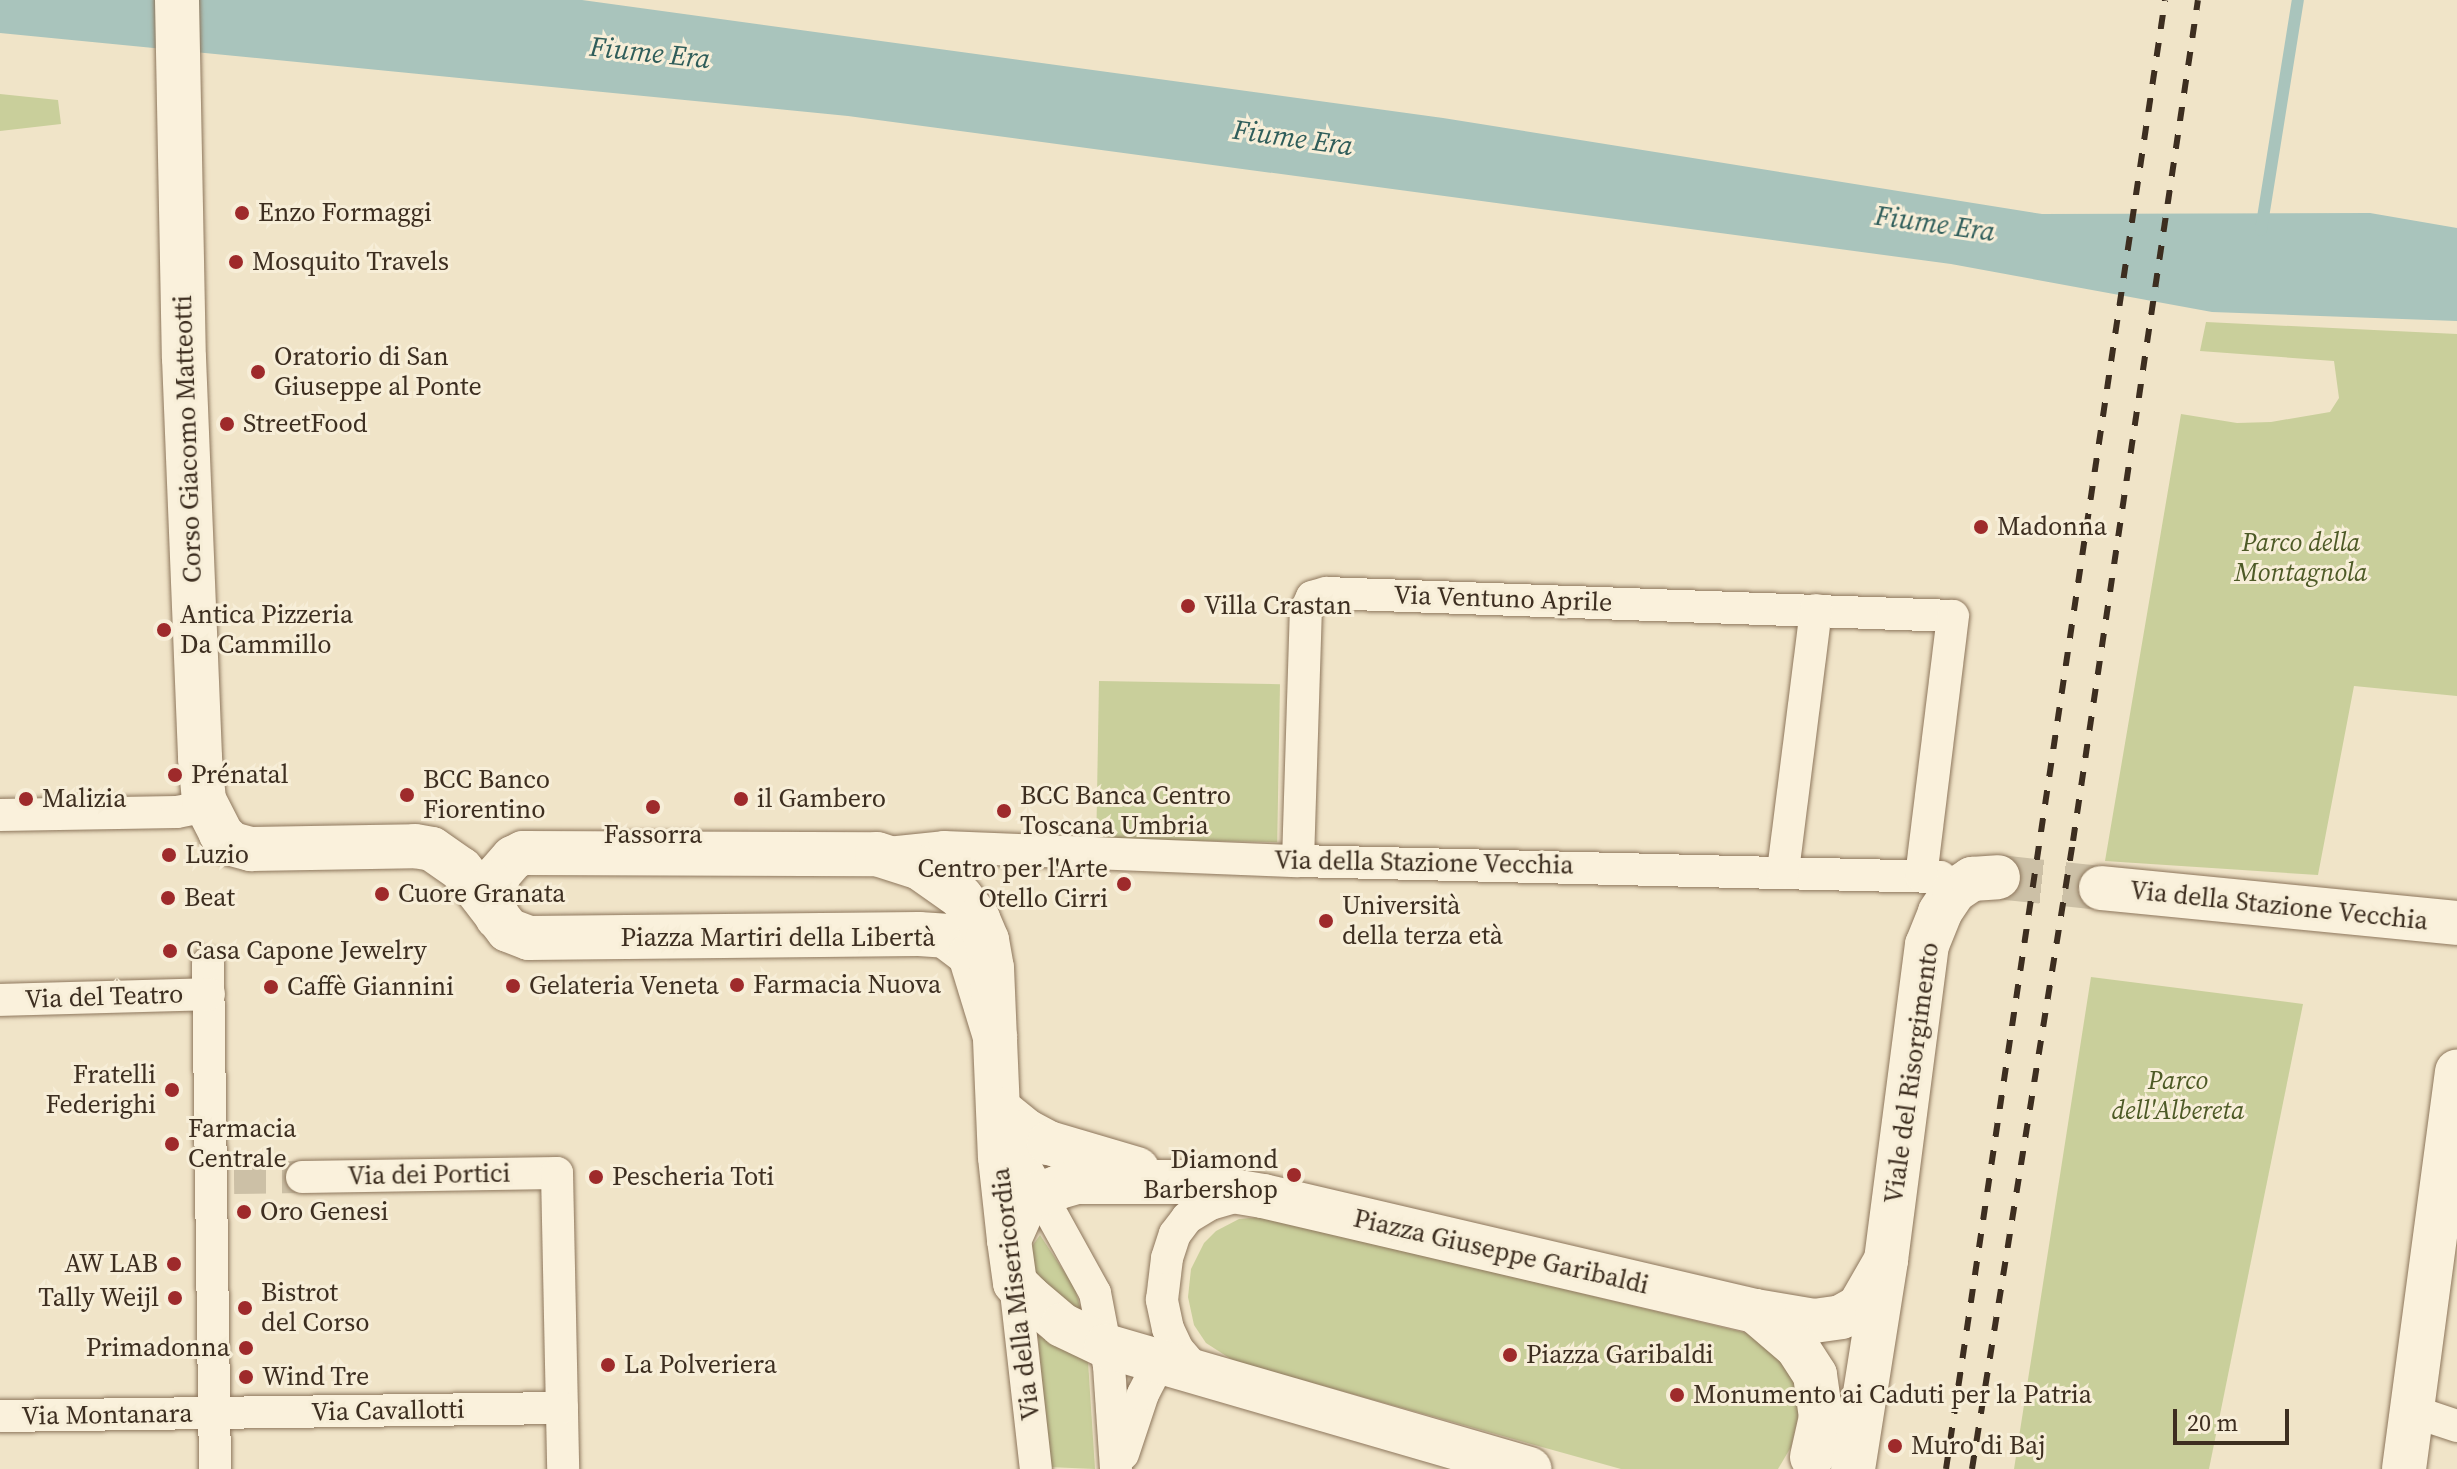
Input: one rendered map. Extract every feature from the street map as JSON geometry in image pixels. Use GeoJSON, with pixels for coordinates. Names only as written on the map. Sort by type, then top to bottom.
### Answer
{"type":"FeatureCollection","features":[{"type":"Feature","properties":{"kind":"street","name":"Corso Giacomo Matteotti"},"geometry":{"type":"LineString","coordinates":[[177,0],[190,526],[204,800],[221,834],[232,844],[257,850]]}},
{"type":"Feature","properties":{"kind":"street","name":"Via Ventuno Aprile"},"geometry":{"type":"LineString","coordinates":[[1298,861],[1306,610],[1308,602],[1319,593],[1953,616],[1921,876]]}},
{"type":"Feature","properties":{"kind":"street"},"geometry":{"type":"LineString","coordinates":[[1783,871],[1816,610]]}},
{"type":"Feature","properties":{"kind":"street"},"geometry":{"type":"LineString","coordinates":[[0,815],[177,812],[192,809],[204,800]]}},
{"type":"Feature","properties":{"kind":"street","name":"Piazza Martiri della Libertà"},"geometry":{"type":"LineString","coordinates":[[257,850],[415,846],[432,849],[461,869],[508,930],[529,938],[945,936],[970,955],[995,1037]]}},
{"type":"Feature","properties":{"kind":"street","name":"Via della Stazione Vecchia"},"geometry":{"type":"LineString","coordinates":[[877,854],[958,848],[1298,861],[1985,878]]}},
{"type":"Feature","properties":{"kind":"street","name":"Piazza Martiri della Libertà"},"geometry":{"type":"LineString","coordinates":[[497,917],[494,901],[498,875],[513,858],[523,853],[877,854],[935,876],[961,897],[978,919],[991,957],[995,1037]]}},
{"type":"Feature","properties":{"kind":"street","name":"Viale del Risorgimento"},"geometry":{"type":"LineString","coordinates":[[1853,1469],[1886,1260],[1927,945],[1945,903],[1954,891],[1985,878]]}},
{"type":"Feature","properties":{"kind":"street","name":"Via della Stazione Vecchia"},"geometry":{"type":"LineString","coordinates":[[2101,888],[2457,923]]}},
{"type":"Feature","properties":{"kind":"street","name":"Via del Teatro"},"geometry":{"type":"LineString","coordinates":[[0,1000],[208,979],[223,1178],[214,1414]]}},
{"type":"Feature","properties":{"kind":"street","name":"Via della Misericordia"},"geometry":{"type":"LineString","coordinates":[[995,1037],[1009,1240],[1036,1469]]}},
{"type":"Feature","properties":{"kind":"street"},"geometry":{"type":"LineString","coordinates":[[2404,1469],[2457,1072]]}},
{"type":"Feature","properties":{"kind":"street","name":"Via della Misericordia"},"geometry":{"type":"LineString","coordinates":[[999,1113],[1039,1194],[1091,1282],[1106,1346],[1118,1469]]}},
{"type":"Feature","properties":{"kind":"street","name":"Piazza Giuseppe Garibaldi"},"geometry":{"type":"LineString","coordinates":[[999,1113],[1049,1143],[1179,1182],[1247,1194],[1776,1315],[1838,1406],[1860,1426],[1808,1463]]}},
{"type":"Feature","properties":{"kind":"street","name":"Via dei Portici"},"geometry":{"type":"LineString","coordinates":[[302,1177],[557,1173],[562,1408]]}},
{"type":"Feature","properties":{"kind":"street","name":"Piazza Giuseppe Garibaldi"},"geometry":{"type":"LineString","coordinates":[[1039,1194],[1076,1182],[1179,1182]]}},
{"type":"Feature","properties":{"kind":"street"},"geometry":{"type":"LineString","coordinates":[[1009,1240],[1020,1212],[1039,1194]]}},
{"type":"Feature","properties":{"kind":"street","name":"Piazza Giuseppe Garibaldi"},"geometry":{"type":"LineString","coordinates":[[1200,1375],[1178,1350],[1168,1329],[1162,1300],[1167,1258],[1175,1234],[1187,1218],[1210,1204],[1247,1194]]}},
{"type":"Feature","properties":{"kind":"street","name":"Viale del Risorgimento"},"geometry":{"type":"LineString","coordinates":[[1776,1315],[1827,1320],[1850,1313],[1865,1299],[1886,1260]]}},
{"type":"Feature","properties":{"kind":"street"},"geometry":{"type":"LineString","coordinates":[[1015,1283],[1051,1317],[1106,1346],[1530,1469]]}},
{"type":"Feature","properties":{"kind":"street","name":"Via della Misericordia"},"geometry":{"type":"LineString","coordinates":[[1118,1469],[1135,1415],[1159,1362]]}},
{"type":"Feature","properties":{"kind":"street","name":"Piazza Giuseppe Garibaldi"},"geometry":{"type":"LineString","coordinates":[[1808,1463],[1821,1417],[1815,1375]]}},
{"type":"Feature","properties":{"kind":"street"},"geometry":{"type":"LineString","coordinates":[[562,1408],[563,1469]]}},
{"type":"Feature","properties":{"kind":"street","name":"Via Cavallotti"},"geometry":{"type":"LineString","coordinates":[[214,1414],[562,1408]]}},
{"type":"Feature","properties":{"kind":"street"},"geometry":{"type":"LineString","coordinates":[[2412,1411],[2457,1426]]}},
{"type":"Feature","properties":{"kind":"street"},"geometry":{"type":"LineString","coordinates":[[214,1414],[215,1469]]}},
{"type":"Feature","properties":{"kind":"street","name":"Via Montanara"},"geometry":{"type":"LineString","coordinates":[[0,1416],[214,1414]]}},
{"type":"Feature","properties":{"kind":"green space"},"geometry":{"type":"Polygon","coordinates":[[[0,94],[58,100],[61,124],[0,131],[0,94]]]}},
{"type":"Feature","properties":{"kind":"green space","name":"Parco della Montagnola"},"geometry":{"type":"Polygon","coordinates":[[[2206,322],[2457,334],[2457,696],[2354,686],[2318,875],[2105,861],[2181,414],[2237,423],[2271,422],[2330,412],[2339,398],[2334,361],[2200,351],[2206,322]]]}},
{"type":"Feature","properties":{"kind":"green space"},"geometry":{"type":"Polygon","coordinates":[[[1099,681],[1280,684],[1277,842],[1096,839],[1099,681]]]}},
{"type":"Feature","properties":{"kind":"green space","name":"Parco dell'Albereta"},"geometry":{"type":"Polygon","coordinates":[[[2091,977],[2303,1004],[2209,1469],[2014,1469],[2091,977]]]}},
{"type":"Feature","properties":{"kind":"green space"},"geometry":{"type":"Polygon","coordinates":[[[1263,1217],[1759,1336],[1768,1343],[1795,1381],[1799,1413],[1791,1447],[1778,1469],[1621,1469],[1234,1361],[1206,1343],[1194,1325],[1188,1297],[1191,1269],[1204,1243],[1216,1231],[1239,1219],[1263,1217]]]}},
{"type":"Feature","properties":{"kind":"green space"},"geometry":{"type":"Polygon","coordinates":[[[1040,1235],[1075,1288],[1081,1311],[1075,1312],[1019,1265],[1040,1235]]]}},
{"type":"Feature","properties":{"kind":"green space"},"geometry":{"type":"Polygon","coordinates":[[[1038,1335],[1088,1362],[1095,1469],[1049,1467],[1038,1335]]]}},
{"type":"Feature","properties":{"kind":"water","name":"Fiume Era"},"geometry":{"type":"Polygon","coordinates":[[[0,0],[582,0],[1443,118],[2042,214],[2370,213],[2457,228],[2457,321],[2212,312],[1951,264],[848,116],[0,33],[0,0]]]}},
{"type":"Feature","properties":{"kind":"waterway"},"geometry":{"type":"LineString","coordinates":[[2261,230],[2298,0]]}},
{"type":"Feature","properties":{"kind":"tunnel"},"geometry":{"type":"LineString","coordinates":[[1998,877],[2101,888]]}},
{"type":"Feature","properties":{"kind":"tunnel"},"geometry":{"type":"LineString","coordinates":[[234,1178],[302,1177]]}},
{"type":"Feature","properties":{"kind":"railway"},"geometry":{"type":"LineString","coordinates":[[1946,1469],[2165,0]]}},
{"type":"Feature","properties":{"kind":"railway"},"geometry":{"type":"LineString","coordinates":[[1972,1469],[2073,841],[2198,0]]}},
{"type":"Feature","properties":{"kind":"place","name":"Enzo Formaggi"},"geometry":{"type":"Point","coordinates":[242,213]}},
{"type":"Feature","properties":{"kind":"place","name":"Mosquito Travels"},"geometry":{"type":"Point","coordinates":[236,262]}},
{"type":"Feature","properties":{"kind":"place","name":"Oratorio di San Giuseppe al Ponte"},"geometry":{"type":"Point","coordinates":[258,372]}},
{"type":"Feature","properties":{"kind":"place","name":"StreetFood"},"geometry":{"type":"Point","coordinates":[227,424]}},
{"type":"Feature","properties":{"kind":"place","name":"Madonna"},"geometry":{"type":"Point","coordinates":[1981,527]}},
{"type":"Feature","properties":{"kind":"place","name":"Villa Crastan"},"geometry":{"type":"Point","coordinates":[1188,606]}},
{"type":"Feature","properties":{"kind":"place","name":"Antica Pizzeria Da Cammillo"},"geometry":{"type":"Point","coordinates":[164,630]}},
{"type":"Feature","properties":{"kind":"place","name":"Prénatal"},"geometry":{"type":"Point","coordinates":[175,775]}},
{"type":"Feature","properties":{"kind":"place","name":"BCC Banco Fiorentino"},"geometry":{"type":"Point","coordinates":[407,795]}},
{"type":"Feature","properties":{"kind":"place","name":"Malizia"},"geometry":{"type":"Point","coordinates":[26,799]}},
{"type":"Feature","properties":{"kind":"place","name":"il Gambero"},"geometry":{"type":"Point","coordinates":[741,799]}},
{"type":"Feature","properties":{"kind":"place","name":"Fassorra"},"geometry":{"type":"Point","coordinates":[653,807]}},
{"type":"Feature","properties":{"kind":"place","name":"BCC Banca Centro Toscana Umbria"},"geometry":{"type":"Point","coordinates":[1004,811]}},
{"type":"Feature","properties":{"kind":"place","name":"Luzio"},"geometry":{"type":"Point","coordinates":[169,855]}},
{"type":"Feature","properties":{"kind":"place","name":"Centro per l'Arte Otello Cirri"},"geometry":{"type":"Point","coordinates":[1124,884]}},
{"type":"Feature","properties":{"kind":"place","name":"Cuore Granata"},"geometry":{"type":"Point","coordinates":[382,894]}},
{"type":"Feature","properties":{"kind":"place","name":"Beat"},"geometry":{"type":"Point","coordinates":[168,898]}},
{"type":"Feature","properties":{"kind":"place","name":"Università della terza età"},"geometry":{"type":"Point","coordinates":[1326,921]}},
{"type":"Feature","properties":{"kind":"place","name":"Casa Capone Jewelry"},"geometry":{"type":"Point","coordinates":[170,951]}},
{"type":"Feature","properties":{"kind":"place","name":"Farmacia Nuova"},"geometry":{"type":"Point","coordinates":[737,985]}},
{"type":"Feature","properties":{"kind":"place","name":"Gelateria Veneta"},"geometry":{"type":"Point","coordinates":[513,986]}},
{"type":"Feature","properties":{"kind":"place","name":"Caffè Giannini"},"geometry":{"type":"Point","coordinates":[271,987]}},
{"type":"Feature","properties":{"kind":"place","name":"Fratelli Federighi"},"geometry":{"type":"Point","coordinates":[172,1090]}},
{"type":"Feature","properties":{"kind":"place","name":"Farmacia Centrale"},"geometry":{"type":"Point","coordinates":[172,1144]}},
{"type":"Feature","properties":{"kind":"place","name":"Diamond Barbershop"},"geometry":{"type":"Point","coordinates":[1294,1175]}},
{"type":"Feature","properties":{"kind":"place","name":"Pescheria Toti"},"geometry":{"type":"Point","coordinates":[596,1177]}},
{"type":"Feature","properties":{"kind":"place","name":"Oro Genesi"},"geometry":{"type":"Point","coordinates":[244,1212]}},
{"type":"Feature","properties":{"kind":"place","name":"AW LAB"},"geometry":{"type":"Point","coordinates":[174,1264]}},
{"type":"Feature","properties":{"kind":"place","name":"Tally Weijl"},"geometry":{"type":"Point","coordinates":[175,1298]}},
{"type":"Feature","properties":{"kind":"place","name":"Bistrot del Corso"},"geometry":{"type":"Point","coordinates":[245,1308]}},
{"type":"Feature","properties":{"kind":"place","name":"Primadonna"},"geometry":{"type":"Point","coordinates":[246,1348]}},
{"type":"Feature","properties":{"kind":"place","name":"Piazza Garibaldi"},"geometry":{"type":"Point","coordinates":[1510,1355]}},
{"type":"Feature","properties":{"kind":"place","name":"La Polveriera"},"geometry":{"type":"Point","coordinates":[608,1365]}},
{"type":"Feature","properties":{"kind":"place","name":"Wind Tre"},"geometry":{"type":"Point","coordinates":[246,1377]}},
{"type":"Feature","properties":{"kind":"place","name":"Monumento ai Caduti per la Patria"},"geometry":{"type":"Point","coordinates":[1677,1395]}},
{"type":"Feature","properties":{"kind":"place","name":"Muro di Baj"},"geometry":{"type":"Point","coordinates":[1895,1446]}}]}
